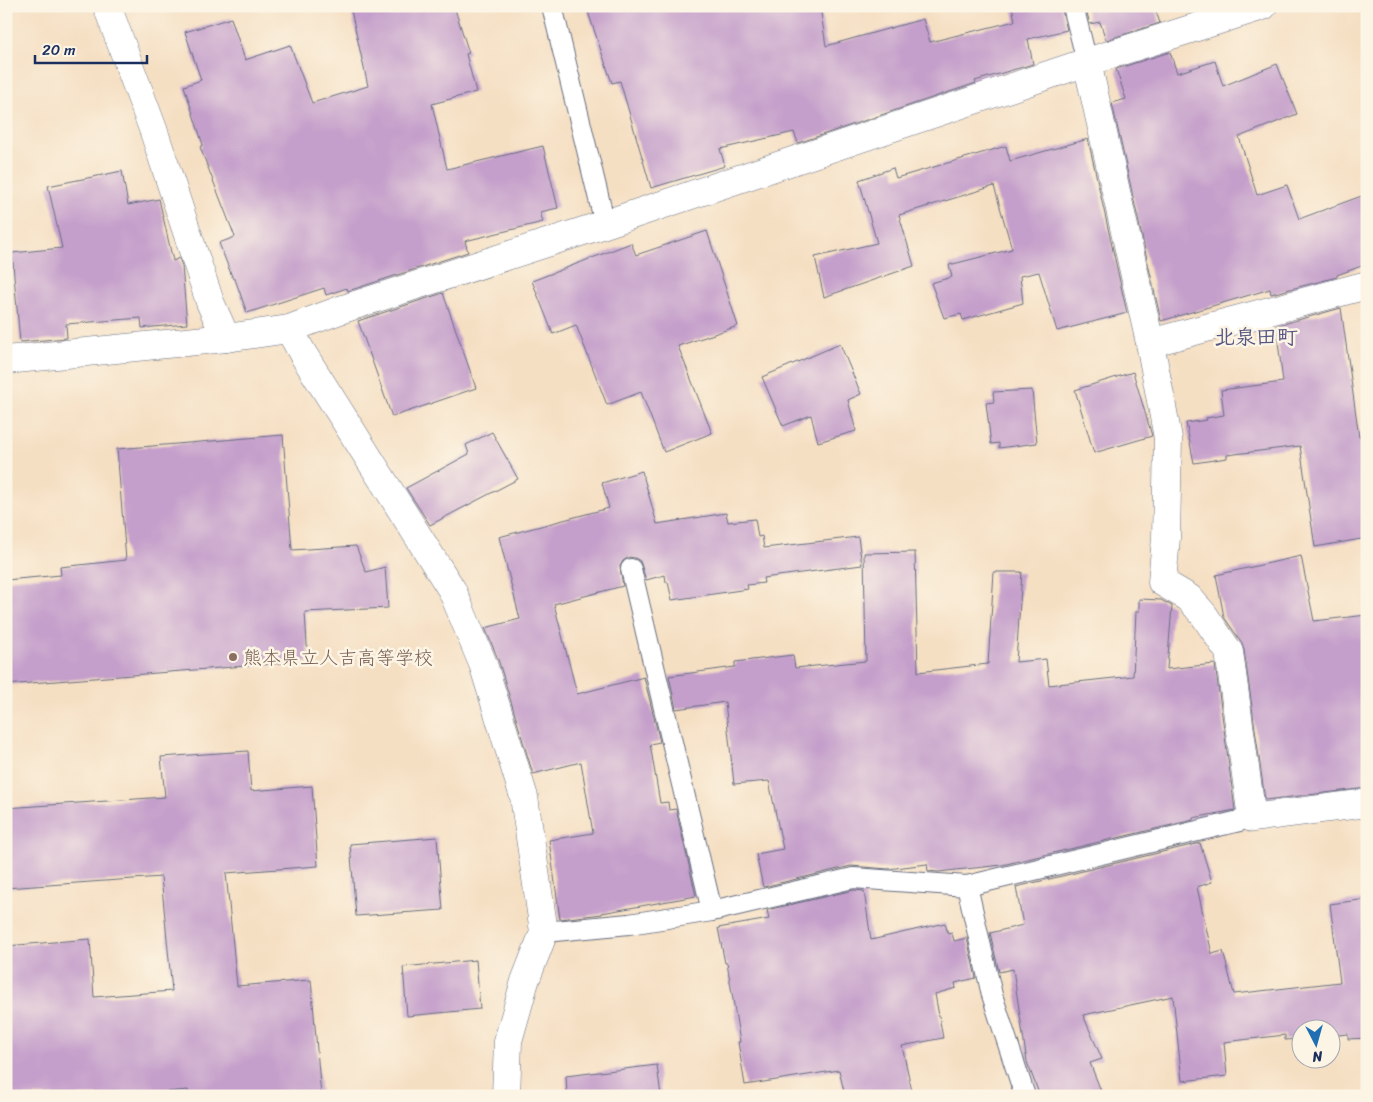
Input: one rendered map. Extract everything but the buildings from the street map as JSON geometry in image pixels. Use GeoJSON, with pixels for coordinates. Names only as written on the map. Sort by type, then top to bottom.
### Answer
{"type":"FeatureCollection","features":[{"type":"Feature","properties":{"kind":"street"},"geometry":{"type":"LineString","coordinates":[[107,6],[153,129],[210,302],[226,338]]}},
{"type":"Feature","properties":{"kind":"street"},"geometry":{"type":"LineString","coordinates":[[6,360],[289,330],[340,310],[605,224],[1087,62],[1263,6]]}},
{"type":"Feature","properties":{"kind":"street"},"geometry":{"type":"LineString","coordinates":[[1087,62],[1150,343],[1168,438],[1166,538],[1162,582],[1189,598],[1204,615],[1229,652],[1252,818],[1367,803]]}},
{"type":"Feature","properties":{"kind":"street"},"geometry":{"type":"LineString","coordinates":[[1150,343],[1367,285]]}},
{"type":"Feature","properties":{"kind":"street"},"geometry":{"type":"LineString","coordinates":[[289,330],[452,590],[483,664],[524,797],[544,932],[524,981],[508,1041],[506,1096]]}},
{"type":"Feature","properties":{"kind":"lane"},"geometry":{"type":"LineString","coordinates":[[552,6],[605,224]]}},
{"type":"Feature","properties":{"kind":"lane"},"geometry":{"type":"LineString","coordinates":[[1073,6],[1087,62]]}},
{"type":"Feature","properties":{"kind":"lane"},"geometry":{"type":"LineString","coordinates":[[631,569],[712,911]]}},
{"type":"Feature","properties":{"kind":"lane"},"geometry":{"type":"LineString","coordinates":[[544,932],[629,924],[712,911],[854,878],[966,886],[1252,818]]}},
{"type":"Feature","properties":{"kind":"lane"},"geometry":{"type":"LineString","coordinates":[[966,886],[992,995],[1025,1096]]}},
{"type":"Feature","properties":{"kind":"place","name":"熊本県立人吉高等学校"},"geometry":{"type":"Point","coordinates":[233,657]}},
{"type":"Feature","properties":{"kind":"district","name":"北泉田町"},"geometry":{"type":"Point","coordinates":[1256,337]}}]}
